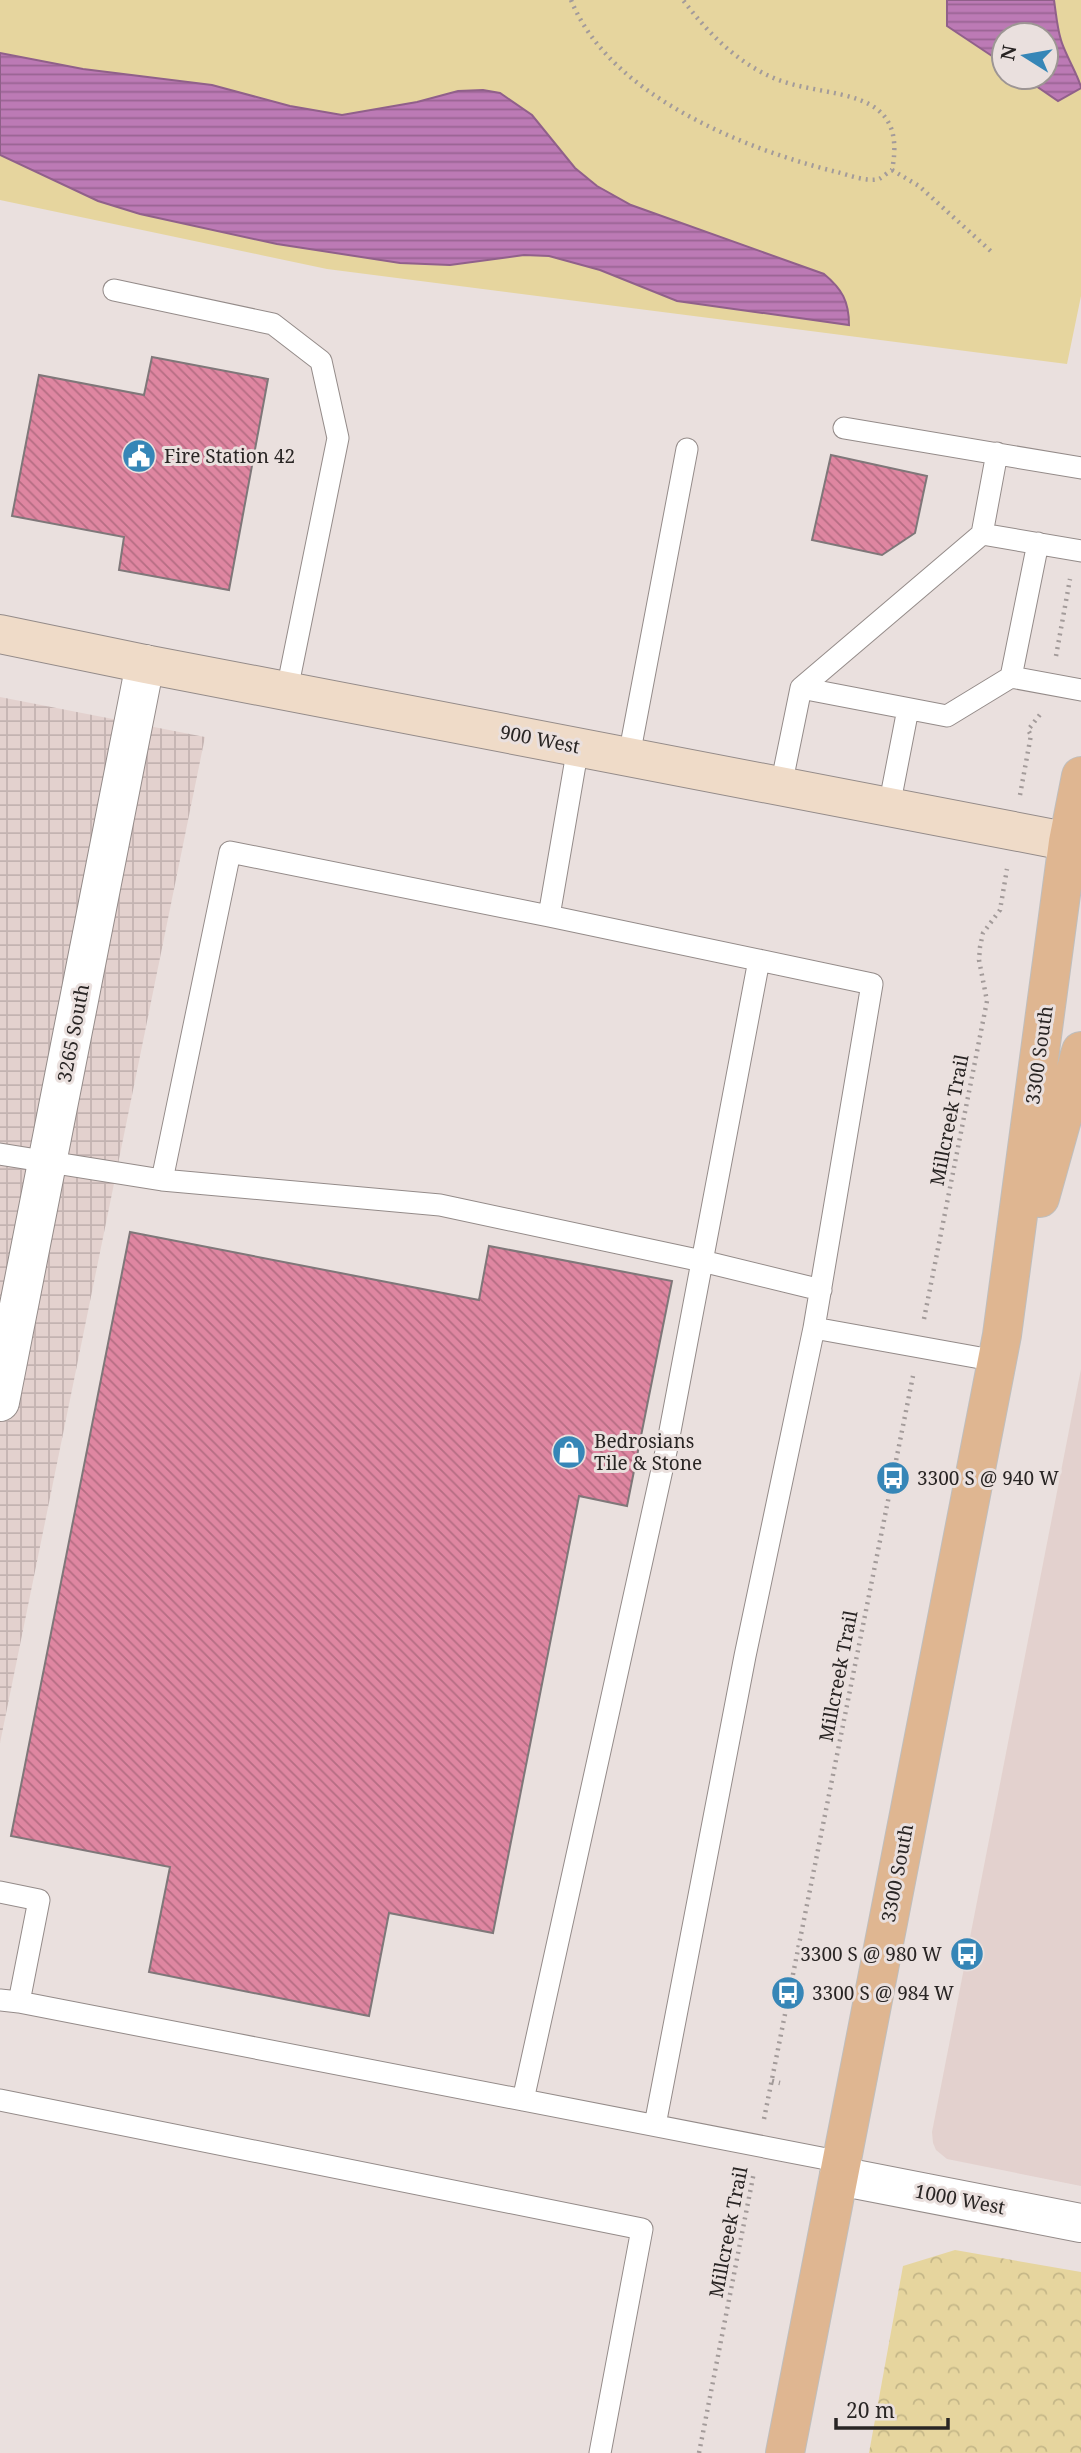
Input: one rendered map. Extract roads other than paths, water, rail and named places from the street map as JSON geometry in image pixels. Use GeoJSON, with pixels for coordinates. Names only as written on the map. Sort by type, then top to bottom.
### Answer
{"type":"FeatureCollection","features":[{"type":"Feature","properties":{"kind":"main road","name":"900 West"},"geometry":{"type":"LineString","coordinates":[[0,634],[1074,843]]}},
{"type":"Feature","properties":{"kind":"main road","name":"3300 South"},"geometry":{"type":"LineString","coordinates":[[785,2453],[999,1348],[1074,843],[1081,776]]}},
{"type":"Feature","properties":{"kind":"main road","name":"3300 South"},"geometry":{"type":"LineString","coordinates":[[999,1348],[1081,1051]]}},
{"type":"Feature","properties":{"kind":"street","name":"3265 South"},"geometry":{"type":"LineString","coordinates":[[0,1402],[145,664]]}},
{"type":"Feature","properties":{"kind":"street","name":"1000 West"},"geometry":{"type":"LineString","coordinates":[[841,2169],[1081,2223]]}},
{"type":"Feature","properties":{"kind":"lane"},"geometry":{"type":"LineString","coordinates":[[114,290],[273,324],[321,360],[338,438],[287,690]]}},
{"type":"Feature","properties":{"kind":"lane"},"geometry":{"type":"LineString","coordinates":[[844,428],[1081,468]]}},
{"type":"Feature","properties":{"kind":"lane"},"geometry":{"type":"LineString","coordinates":[[629,756],[687,449]]}},
{"type":"Feature","properties":{"kind":"lane"},"geometry":{"type":"LineString","coordinates":[[781,786],[801,688],[982,534],[997,453]]}},
{"type":"Feature","properties":{"kind":"lane"},"geometry":{"type":"LineString","coordinates":[[982,534],[1078,550]]}},
{"type":"Feature","properties":{"kind":"lane"},"geometry":{"type":"LineString","coordinates":[[1011,677],[1038,543]]}},
{"type":"Feature","properties":{"kind":"lane"},"geometry":{"type":"LineString","coordinates":[[801,688],[947,716],[1011,677],[1081,690]]}},
{"type":"Feature","properties":{"kind":"lane"},"geometry":{"type":"LineString","coordinates":[[889,807],[908,709]]}},
{"type":"Feature","properties":{"kind":"lane"},"geometry":{"type":"LineString","coordinates":[[549,916],[578,747]]}},
{"type":"Feature","properties":{"kind":"lane"},"geometry":{"type":"LineString","coordinates":[[162,1180],[230,852],[873,984],[814,1328],[745,1656],[655,2125]]}},
{"type":"Feature","properties":{"kind":"lane"},"geometry":{"type":"LineString","coordinates":[[523,2100],[667,1447],[759,960]]}},
{"type":"Feature","properties":{"kind":"lane"},"geometry":{"type":"LineString","coordinates":[[0,1154],[162,1180],[440,1205],[702,1261],[821,1290]]}},
{"type":"Feature","properties":{"kind":"lane"},"geometry":{"type":"LineString","coordinates":[[814,1328],[918,1347],[999,1348]]}},
{"type":"Feature","properties":{"kind":"lane"},"geometry":{"type":"LineString","coordinates":[[0,1892],[39,1900],[9,2001],[759,2145],[841,2169]]}},
{"type":"Feature","properties":{"kind":"lane"},"geometry":{"type":"LineString","coordinates":[[0,2100],[642,2230],[600,2453]]}},
{"type":"Feature","properties":{"kind":"place","name":"Fire Station 42"},"geometry":{"type":"Point","coordinates":[139,456]}},
{"type":"Feature","properties":{"kind":"place","name":"Bedrosians Tile & Stone"},"geometry":{"type":"Point","coordinates":[569,1452]}},
{"type":"Feature","properties":{"kind":"place","name":"3300 S @ 940 W"},"geometry":{"type":"Point","coordinates":[893,1478]}},
{"type":"Feature","properties":{"kind":"place","name":"3300 S @ 980 W"},"geometry":{"type":"Point","coordinates":[967,1954]}},
{"type":"Feature","properties":{"kind":"place","name":"3300 S @ 984 W"},"geometry":{"type":"Point","coordinates":[788,1993]}}]}
